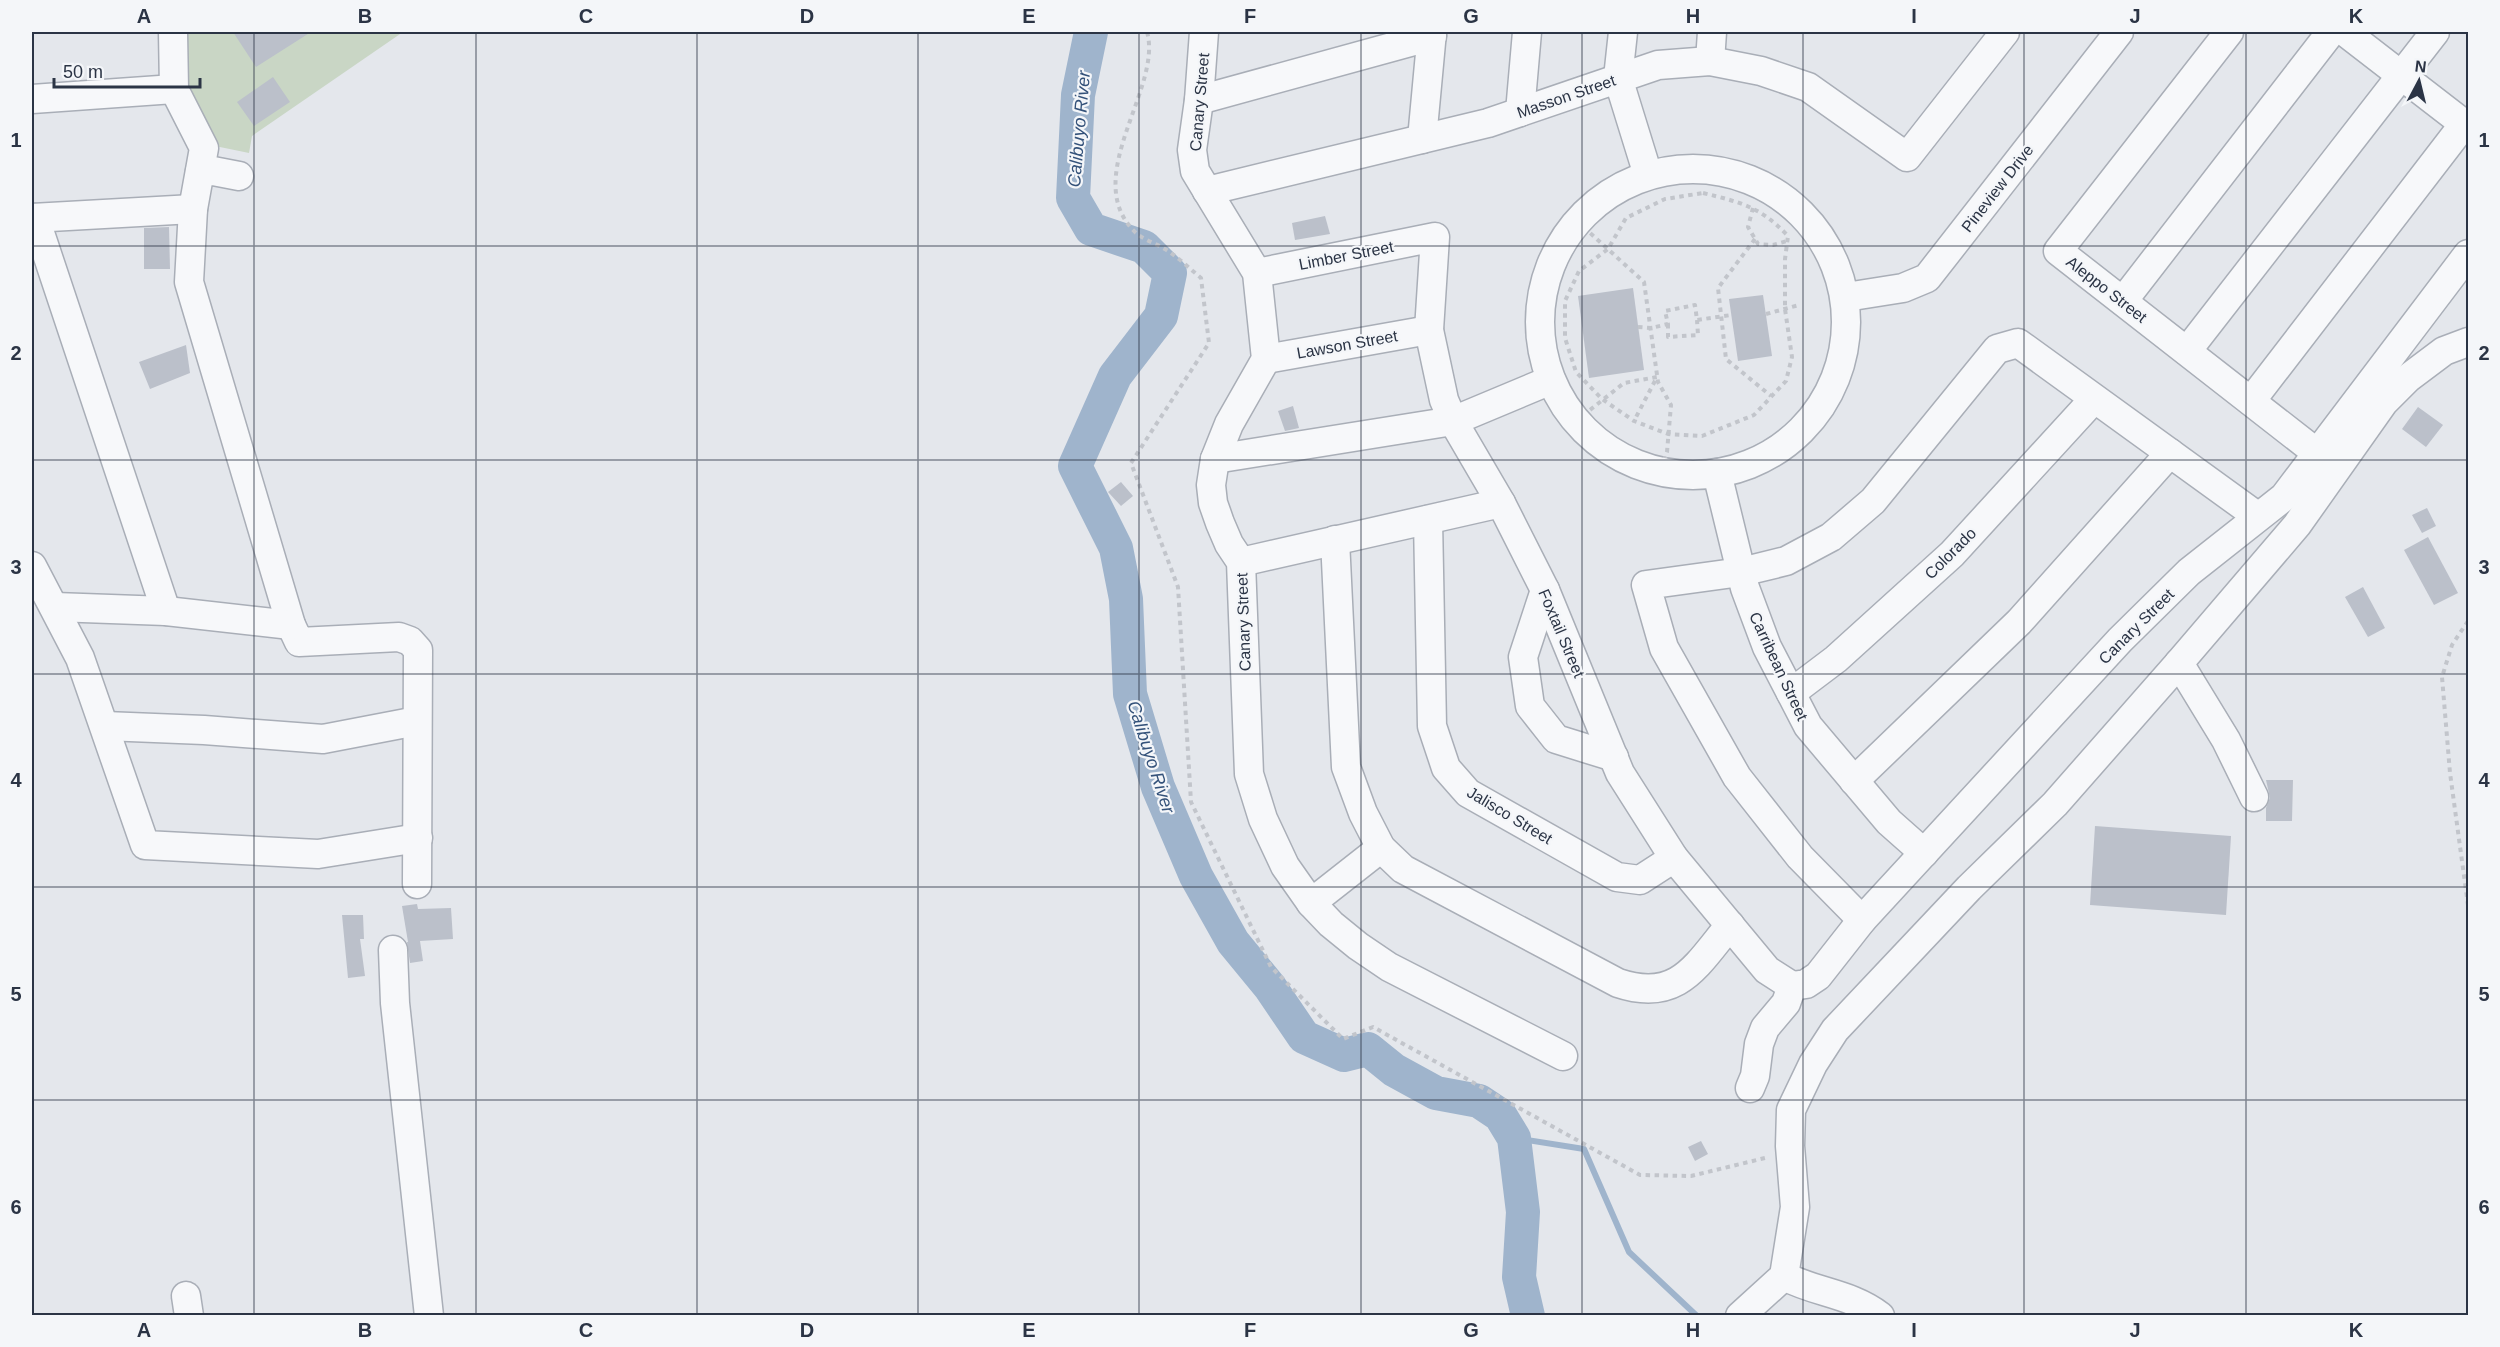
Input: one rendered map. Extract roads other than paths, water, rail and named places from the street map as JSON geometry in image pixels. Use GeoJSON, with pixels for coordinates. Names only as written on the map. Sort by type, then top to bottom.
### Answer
{"type":"FeatureCollection","features":[{"type":"Feature","properties":{"kind":"street"},"geometry":{"type":"LineString","coordinates":[[173,32],[174,89],[204,148],[193,209],[189,282],[291,625],[299,642],[399,638],[410,641],[418,650],[417,884]]}},
{"type":"Feature","properties":{"kind":"street","name":"Canary Street"},"geometry":{"type":"LineString","coordinates":[[1204,32],[1199,100],[1192,150],[1195,171],[1257,273],[1266,359],[1229,424],[1215,459],[1211,485],[1213,503],[1229,544],[1240,562],[1249,774],[1263,819],[1285,867],[1311,903],[1331,924],[1389,967],[1563,1056]]}},
{"type":"Feature","properties":{"kind":"street"},"geometry":{"type":"LineString","coordinates":[[1520,112],[1527,32]]}},
{"type":"Feature","properties":{"kind":"street"},"geometry":{"type":"LineString","coordinates":[[1623,32],[1618,78],[1648,175]]}},
{"type":"Feature","properties":{"kind":"street"},"geometry":{"type":"LineString","coordinates":[[1710,61],[1712,32]]}},
{"type":"Feature","properties":{"kind":"street","name":"Masson Street"},"geometry":{"type":"LineString","coordinates":[[1207,191],[1488,123],[1658,65],[1710,61],[1761,71],[1808,87],[1907,157],[2005,32]]}},
{"type":"Feature","properties":{"kind":"street","name":"Pineview Drive"},"geometry":{"type":"LineString","coordinates":[[1846,297],[1903,288],[1927,278],[2119,32]]}},
{"type":"Feature","properties":{"kind":"street","name":"Aleppo Street"},"geometry":{"type":"LineString","coordinates":[[2229,32],[2058,251],[2317,453]]}},
{"type":"Feature","properties":{"kind":"street"},"geometry":{"type":"LineString","coordinates":[[2123,301],[2331,32]]}},
{"type":"Feature","properties":{"kind":"street"},"geometry":{"type":"LineString","coordinates":[[2251,401],[2466,125],[2346,32]]}},
{"type":"Feature","properties":{"kind":"street"},"geometry":{"type":"LineString","coordinates":[[2187,351],[2434,32]]}},
{"type":"Feature","properties":{"kind":"street"},"geometry":{"type":"LineString","coordinates":[[1199,100],[1432,34],[1422,139]]}},
{"type":"Feature","properties":{"kind":"street"},"geometry":{"type":"LineString","coordinates":[[32,99],[174,89]]}},
{"type":"Feature","properties":{"kind":"street"},"geometry":{"type":"LineString","coordinates":[[1687,168],[1727,172],[1764,185],[1797,208],[1823,238],[1837,267],[1846,297],[1848,325],[1844,353],[1833,388],[1812,420],[1777,449],[1753,463],[1717,473],[1689,475],[1661,471],[1629,461],[1600,444],[1576,421],[1562,401],[1551,380],[1540,339],[1541,297],[1554,256],[1577,221],[1598,201],[1622,186],[1648,175],[1687,168]]}},
{"type":"Feature","properties":{"kind":"street"},"geometry":{"type":"LineString","coordinates":[[200,172],[213,171],[239,176]]}},
{"type":"Feature","properties":{"kind":"street"},"geometry":{"type":"LineString","coordinates":[[166,611],[33,218],[193,209]]}},
{"type":"Feature","properties":{"kind":"street","name":"Limber Street"},"geometry":{"type":"LineString","coordinates":[[1257,273],[1435,237]]}},
{"type":"Feature","properties":{"kind":"street","name":"Foxtail Street"},"geometry":{"type":"LineString","coordinates":[[1435,237],[1429,330],[1438,377],[1453,421],[1501,503],[1545,590],[1620,773],[1674,858],[1767,970],[1791,986]]}},
{"type":"Feature","properties":{"kind":"street","name":"Canary Street"},"geometry":{"type":"LineString","coordinates":[[1791,986],[1806,984],[1818,976],[1862,921],[2120,640],[2189,572],[2284,496],[2469,254]]}},
{"type":"Feature","properties":{"kind":"street","name":"Lawson Street"},"geometry":{"type":"LineString","coordinates":[[1266,359],[1429,330]]}},
{"type":"Feature","properties":{"kind":"street"},"geometry":{"type":"LineString","coordinates":[[1740,1316],[1780,1280],[1795,1207],[1789,1128],[1795,1100],[1835,1030],[1969,888],[2055,804],[2179,663],[2297,525],[2384,402],[2408,378],[2444,351],[2469,342]]}},
{"type":"Feature","properties":{"kind":"street"},"geometry":{"type":"LineString","coordinates":[[1862,921],[1800,857],[1737,777],[1664,648],[1647,585],[1741,572],[1786,561],[1831,537],[1873,501],[1997,350],[2018,343],[2257,516]]}},
{"type":"Feature","properties":{"kind":"street"},"geometry":{"type":"LineString","coordinates":[[1215,459],[1453,421],[1551,380]]}},
{"type":"Feature","properties":{"kind":"street","name":"Colorado"},"geometry":{"type":"LineString","coordinates":[[1791,693],[1836,659],[1952,554],[2094,399]]}},
{"type":"Feature","properties":{"kind":"street"},"geometry":{"type":"LineString","coordinates":[[1854,781],[2019,622],[2170,453]]}},
{"type":"Feature","properties":{"kind":"street","name":"Carribean Street"},"geometry":{"type":"LineString","coordinates":[[1717,473],[1741,572],[1767,647],[1808,726],[1889,822],[1924,853]]}},
{"type":"Feature","properties":{"kind":"street"},"geometry":{"type":"LineString","coordinates":[[1240,562],[1501,503]]}},
{"type":"Feature","properties":{"kind":"street","name":"Jalisco Street"},"geometry":{"type":"LineString","coordinates":[[1428,520],[1432,726],[1446,768],[1468,793],[1617,877],[1640,880],[1674,858]]}},
{"type":"Feature","properties":{"kind":"street"},"geometry":{"type":"LineString","coordinates":[[1335,540],[1346,767],[1363,813],[1382,848],[1403,869],[1618,983],[1638,990],[1659,989],[1677,982],[1691,972],[1730,925]]}},
{"type":"Feature","properties":{"kind":"street"},"geometry":{"type":"LineString","coordinates":[[32,566],[80,658],[145,845],[318,854],[418,838]]}},
{"type":"Feature","properties":{"kind":"street"},"geometry":{"type":"LineString","coordinates":[[1545,590],[1523,657],[1530,706],[1556,739],[1614,757]]}},
{"type":"Feature","properties":{"kind":"street"},"geometry":{"type":"LineString","coordinates":[[55,607],[166,611],[291,625]]}},
{"type":"Feature","properties":{"kind":"street"},"geometry":{"type":"LineString","coordinates":[[2179,663],[2226,740],[2254,797]]}},
{"type":"Feature","properties":{"kind":"street"},"geometry":{"type":"LineString","coordinates":[[105,726],[204,730],[323,739],[417,721]]}},
{"type":"Feature","properties":{"kind":"street"},"geometry":{"type":"LineString","coordinates":[[1311,903],[1382,848]]}},
{"type":"Feature","properties":{"kind":"street"},"geometry":{"type":"LineString","coordinates":[[393,950],[395,1003],[429,1316]]}},
{"type":"Feature","properties":{"kind":"street"},"geometry":{"type":"LineString","coordinates":[[1750,1088],[1755,1076],[1759,1044],[1765,1029],[1786,1003],[1791,986]]}},
{"type":"Feature","properties":{"kind":"street"},"geometry":{"type":"LineString","coordinates":[[1780,1280],[1798,1283],[1865,1304],[1880,1316]]}},
{"type":"Feature","properties":{"kind":"waterway","name":"Calibuyo River"},"geometry":{"type":"LineString","coordinates":[[1091,32],[1078,95],[1073,198],[1091,229],[1144,247],[1170,273],[1161,316],[1115,376],[1075,466],[1116,548],[1126,599],[1130,694],[1158,787],[1196,876],[1233,942],[1270,987],[1304,1037],[1344,1055],[1368,1049],[1394,1070],[1436,1093],[1479,1101],[1500,1115],[1514,1138],[1523,1212],[1519,1277],[1528,1316]]}},
{"type":"Feature","properties":{"kind":"waterway"},"geometry":{"type":"LineString","coordinates":[[1514,1138],[1584,1149],[1629,1252],[1697,1316]]}}]}
